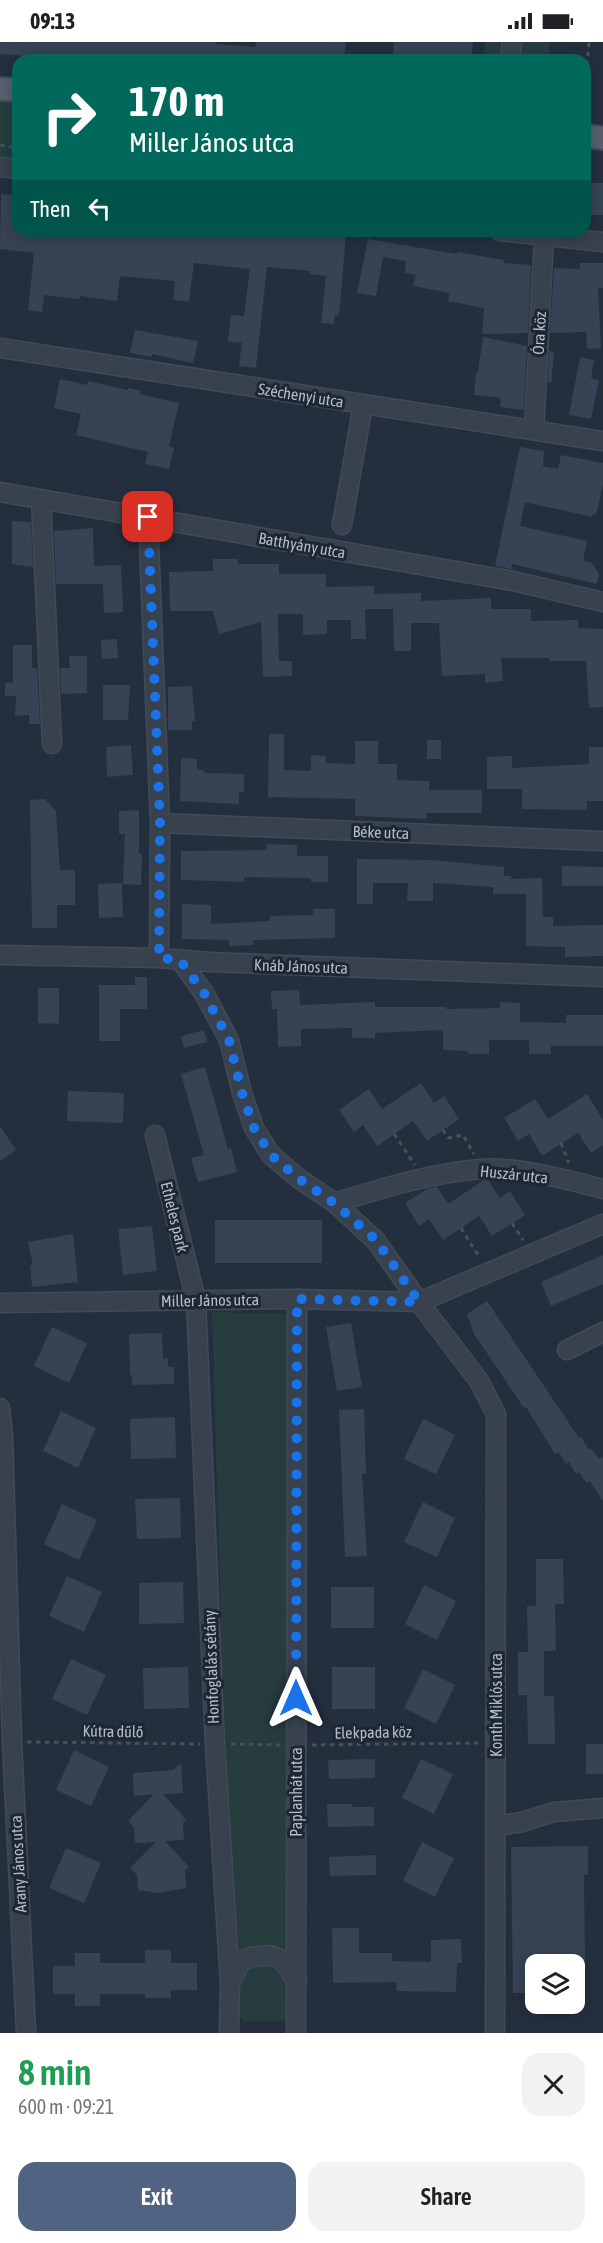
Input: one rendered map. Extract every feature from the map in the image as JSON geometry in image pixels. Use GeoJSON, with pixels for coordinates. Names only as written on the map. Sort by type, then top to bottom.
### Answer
{"type":"FeatureCollection","features":[{"type":"Feature","properties":{"kind":"street"},"geometry":{"type":"LineString","coordinates":[[544,237],[603,242]]}},
{"type":"Feature","properties":{"kind":"street","name":"Óra köz"},"geometry":{"type":"LineString","coordinates":[[534,430],[544,237]]}},
{"type":"Feature","properties":{"kind":"street","name":"Széchenyi utca"},"geometry":{"type":"LineString","coordinates":[[0,348],[603,441]]}},
{"type":"Feature","properties":{"kind":"street"},"geometry":{"type":"LineString","coordinates":[[342,525],[363,405]]}},
{"type":"Feature","properties":{"kind":"street","name":"Batthyány utca"},"geometry":{"type":"LineString","coordinates":[[0,492],[513,581],[603,602]]}},
{"type":"Feature","properties":{"kind":"street"},"geometry":{"type":"LineString","coordinates":[[41,499],[52,744]]}},
{"type":"Feature","properties":{"kind":"street"},"geometry":{"type":"LineString","coordinates":[[148,517],[160,823],[159,958]]}},
{"type":"Feature","properties":{"kind":"street","name":"Béke utca"},"geometry":{"type":"LineString","coordinates":[[160,823],[603,841]]}},
{"type":"Feature","properties":{"kind":"street","name":"Knáb János utca"},"geometry":{"type":"LineString","coordinates":[[0,955],[159,958],[210,962],[603,977]]}},
{"type":"Feature","properties":{"kind":"street","name":"Konth Miklós utca"},"geometry":{"type":"LineString","coordinates":[[180,960],[204,993],[229,1040],[242,1093],[254,1128],[271,1155],[298,1178],[334,1203],[376,1240],[419,1302],[479,1381],[496,1414],[495,2033]]}},
{"type":"Feature","properties":{"kind":"street"},"geometry":{"type":"LineString","coordinates":[[204,993],[210,962]]}},
{"type":"Feature","properties":{"kind":"street","name":"Etheles park"},"geometry":{"type":"LineString","coordinates":[[155,1135],[196,1300]]}},
{"type":"Feature","properties":{"kind":"street","name":"Huszár utca"},"geometry":{"type":"LineString","coordinates":[[334,1203],[388,1186],[483,1168],[519,1171],[603,1189]]}},
{"type":"Feature","properties":{"kind":"street"},"geometry":{"type":"LineString","coordinates":[[419,1302],[603,1224]]}},
{"type":"Feature","properties":{"kind":"street","name":"Miller János utca"},"geometry":{"type":"LineString","coordinates":[[0,1303],[297,1299],[419,1302]]}},
{"type":"Feature","properties":{"kind":"street","name":"Paplanhát utca"},"geometry":{"type":"LineString","coordinates":[[296,2033],[297,1299]]}},
{"type":"Feature","properties":{"kind":"street","name":"Honfoglalás sétány"},"geometry":{"type":"LineString","coordinates":[[196,1300],[215,1744],[230,1983],[229,2033]]}},
{"type":"Feature","properties":{"kind":"street"},"geometry":{"type":"LineString","coordinates":[[567,1350],[603,1332]]}},
{"type":"Feature","properties":{"kind":"street","name":"Arany János utca"},"geometry":{"type":"LineString","coordinates":[[0,1408],[12,1741],[26,2033]]}},
{"type":"Feature","properties":{"kind":"street"},"geometry":{"type":"LineString","coordinates":[[495,1826],[522,1822],[554,1812],[603,1808]]}},
{"type":"Feature","properties":{"kind":"street"},"geometry":{"type":"LineString","coordinates":[[230,1983],[241,1962],[251,1957],[270,1955],[282,1960],[297,1981]]}},
{"type":"Feature","properties":{"kind":"path"},"geometry":{"type":"LineString","coordinates":[[443,1130],[448,1138],[463,1135],[483,1168]]}},
{"type":"Feature","properties":{"kind":"path"},"geometry":{"type":"LineString","coordinates":[[394,1134],[424,1179]]}},
{"type":"Feature","properties":{"kind":"path"},"geometry":{"type":"LineString","coordinates":[[512,1223],[517,1231]]}},
{"type":"Feature","properties":{"kind":"path"},"geometry":{"type":"LineString","coordinates":[[461,1228],[471,1243]]}},
{"type":"Feature","properties":{"kind":"path","name":"Kútra dűlő"},"geometry":{"type":"LineString","coordinates":[[12,1741],[215,1744]]}},
{"type":"Feature","properties":{"kind":"path","name":"Elekpada köz"},"geometry":{"type":"LineString","coordinates":[[215,1744],[496,1743]]}},
{"type":"Feature","properties":{"kind":"green space"},"geometry":{"type":"Polygon","coordinates":[[[485,42],[550,42],[549,54],[484,54],[485,42]]]}},
{"type":"Feature","properties":{"kind":"green space"},"geometry":{"type":"Polygon","coordinates":[[[0,89],[12,90],[12,168],[0,167],[0,89]]]}},
{"type":"Feature","properties":{"kind":"green space"},"geometry":{"type":"Polygon","coordinates":[[[212,1312],[288,1314],[287,1960],[235,1960],[222,1660],[212,1312]]]}},
{"type":"Feature","properties":{"kind":"green space"},"geometry":{"type":"Polygon","coordinates":[[[274,1964],[290,1980],[289,2012],[284,2021],[243,2021],[238,2013],[236,1982],[251,1965],[274,1964]]]}},
{"type":"Feature","properties":{"kind":"building"},"geometry":{"type":"Polygon","coordinates":[[[0,42],[216,42],[216,44],[255,47],[256,42],[346,42],[345,54],[0,54],[0,42]]]}},
{"type":"Feature","properties":{"kind":"building"},"geometry":{"type":"Polygon","coordinates":[[[394,42],[473,42],[472,54],[393,54],[394,42]]]}},
{"type":"Feature","properties":{"kind":"building"},"geometry":{"type":"Polygon","coordinates":[[[591,183],[603,183],[603,215],[591,215],[591,183]]]}},
{"type":"Feature","properties":{"kind":"building"},"geometry":{"type":"Polygon","coordinates":[[[1,194],[12,195],[12,237],[346,237],[339,316],[335,315],[334,324],[321,323],[326,276],[310,274],[310,271],[267,267],[256,368],[239,366],[242,343],[228,341],[231,315],[244,316],[250,269],[194,263],[189,302],[173,300],[175,281],[120,276],[117,301],[80,296],[80,299],[44,295],[42,312],[28,310],[34,253],[0,249],[1,194]]]}},
{"type":"Feature","properties":{"kind":"building"},"geometry":{"type":"Polygon","coordinates":[[[368,239],[504,260],[504,263],[531,265],[528,333],[482,334],[484,308],[448,301],[450,293],[413,286],[416,275],[405,273],[406,261],[383,257],[376,296],[357,293],[368,239]]]}},
{"type":"Feature","properties":{"kind":"building"},"geometry":{"type":"Polygon","coordinates":[[[580,263],[603,263],[603,288],[598,288],[601,348],[587,349],[586,332],[550,333],[554,268],[580,269],[580,263]]]}},
{"type":"Feature","properties":{"kind":"building"},"geometry":{"type":"Polygon","coordinates":[[[135,330],[198,341],[193,363],[152,354],[152,357],[130,353],[135,330]]]}},
{"type":"Feature","properties":{"kind":"building"},"geometry":{"type":"Polygon","coordinates":[[[483,337],[527,346],[524,410],[500,407],[501,398],[474,395],[483,337]]]}},
{"type":"Feature","properties":{"kind":"building"},"geometry":{"type":"Polygon","coordinates":[[[549,351],[554,352],[551,383],[548,382],[549,351]]]}},
{"type":"Feature","properties":{"kind":"building"},"geometry":{"type":"Polygon","coordinates":[[[580,357],[594,360],[591,378],[599,380],[591,419],[569,415],[580,357]]]}},
{"type":"Feature","properties":{"kind":"building"},"geometry":{"type":"Polygon","coordinates":[[[60,379],[87,385],[88,381],[128,390],[128,388],[141,391],[140,394],[179,403],[169,446],[174,448],[169,469],[145,464],[148,452],[76,435],[81,414],[54,408],[60,379]]]}},
{"type":"Feature","properties":{"kind":"building"},"geometry":{"type":"Polygon","coordinates":[[[520,447],[544,451],[543,466],[558,469],[561,455],[603,463],[603,484],[596,515],[593,514],[592,517],[525,502],[520,526],[587,541],[583,561],[591,562],[599,574],[597,584],[512,564],[511,569],[495,566],[520,447]]]}},
{"type":"Feature","properties":{"kind":"building"},"geometry":{"type":"Polygon","coordinates":[[[12,521],[31,522],[33,567],[12,564],[12,521]]]}},
{"type":"Feature","properties":{"kind":"building"},"geometry":{"type":"Polygon","coordinates":[[[93,528],[94,566],[121,565],[123,612],[104,613],[103,584],[56,584],[54,531],[93,528]]]}},
{"type":"Feature","properties":{"kind":"building"},"geometry":{"type":"Polygon","coordinates":[[[213,559],[238,559],[238,564],[279,564],[279,574],[326,574],[326,587],[374,586],[374,594],[421,593],[421,601],[491,598],[491,609],[531,609],[531,621],[578,620],[578,628],[603,629],[603,707],[589,708],[586,661],[501,658],[503,681],[485,683],[485,674],[442,676],[439,623],[411,623],[411,651],[394,651],[393,609],[365,609],[366,639],[351,639],[351,620],[327,620],[327,634],[303,635],[303,614],[278,614],[279,661],[292,661],[292,676],[263,677],[261,622],[219,634],[213,611],[170,611],[169,572],[213,571],[213,559]]]}},
{"type":"Feature","properties":{"kind":"building"},"geometry":{"type":"Polygon","coordinates":[[[117,639],[118,658],[102,659],[101,640],[117,639]]]}},
{"type":"Feature","properties":{"kind":"building"},"geometry":{"type":"Polygon","coordinates":[[[13,645],[32,645],[32,668],[37,668],[40,724],[29,724],[29,715],[15,716],[16,696],[5,696],[5,683],[13,682],[13,645]]]}},
{"type":"Feature","properties":{"kind":"building"},"geometry":{"type":"Polygon","coordinates":[[[69,656],[87,656],[87,693],[61,694],[60,668],[70,668],[69,656]]]}},
{"type":"Feature","properties":{"kind":"building"},"geometry":{"type":"Polygon","coordinates":[[[103,685],[130,685],[128,720],[103,720],[103,685]]]}},
{"type":"Feature","properties":{"kind":"building"},"geometry":{"type":"Polygon","coordinates":[[[192,686],[195,721],[192,721],[192,730],[168,730],[168,687],[192,686]]]}},
{"type":"Feature","properties":{"kind":"building"},"geometry":{"type":"Polygon","coordinates":[[[269,734],[284,734],[284,770],[311,771],[311,755],[326,756],[326,763],[355,764],[355,741],[378,741],[378,764],[397,764],[397,780],[429,781],[429,790],[482,790],[482,813],[426,813],[426,819],[355,816],[355,799],[268,797],[269,734]]]}},
{"type":"Feature","properties":{"kind":"building"},"geometry":{"type":"Polygon","coordinates":[[[427,740],[441,740],[441,759],[427,759],[427,740]]]}},
{"type":"Feature","properties":{"kind":"building"},"geometry":{"type":"Polygon","coordinates":[[[131,745],[133,775],[107,777],[106,747],[131,745]]]}},
{"type":"Feature","properties":{"kind":"building"},"geometry":{"type":"Polygon","coordinates":[[[589,747],[603,747],[603,801],[587,801],[587,810],[522,809],[522,789],[487,789],[487,757],[512,756],[512,768],[589,764],[589,747]]]}},
{"type":"Feature","properties":{"kind":"building"},"geometry":{"type":"Polygon","coordinates":[[[181,758],[197,759],[197,770],[204,770],[204,773],[244,774],[244,792],[239,792],[239,804],[180,801],[181,758]]]}},
{"type":"Feature","properties":{"kind":"building"},"geometry":{"type":"Polygon","coordinates":[[[45,799],[56,811],[60,870],[75,870],[75,905],[57,905],[57,928],[32,928],[30,800],[45,799]]]}},
{"type":"Feature","properties":{"kind":"building"},"geometry":{"type":"Polygon","coordinates":[[[139,810],[139,853],[142,854],[141,885],[123,884],[125,834],[119,834],[119,811],[139,810]]]}},
{"type":"Feature","properties":{"kind":"building"},"geometry":{"type":"Polygon","coordinates":[[[267,844],[297,845],[297,856],[328,856],[328,882],[311,882],[311,878],[244,877],[244,882],[181,880],[181,851],[267,850],[267,844]]]}},
{"type":"Feature","properties":{"kind":"building"},"geometry":{"type":"Polygon","coordinates":[[[357,859],[433,860],[504,867],[504,876],[511,876],[511,879],[542,878],[543,917],[553,917],[553,926],[603,925],[603,956],[565,957],[565,947],[526,946],[526,894],[493,894],[493,887],[433,883],[433,901],[407,901],[408,883],[373,883],[373,904],[357,904],[357,859]]]}},
{"type":"Feature","properties":{"kind":"building"},"geometry":{"type":"Polygon","coordinates":[[[562,866],[603,867],[603,886],[562,886],[562,866]]]}},
{"type":"Feature","properties":{"kind":"building"},"geometry":{"type":"Polygon","coordinates":[[[122,883],[123,917],[99,918],[98,884],[122,883]]]}},
{"type":"Feature","properties":{"kind":"building"},"geometry":{"type":"Polygon","coordinates":[[[182,904],[211,905],[211,924],[270,921],[270,916],[313,915],[313,909],[335,909],[335,938],[253,940],[254,945],[229,946],[229,940],[182,939],[182,904]]]}},
{"type":"Feature","properties":{"kind":"building"},"geometry":{"type":"Polygon","coordinates":[[[135,977],[147,977],[147,1009],[120,1009],[120,1041],[99,1041],[99,985],[135,985],[135,977]]]}},
{"type":"Feature","properties":{"kind":"building"},"geometry":{"type":"Polygon","coordinates":[[[38,988],[59,988],[59,1024],[38,1023],[38,988]]]}},
{"type":"Feature","properties":{"kind":"building"},"geometry":{"type":"Polygon","coordinates":[[[299,990],[300,1005],[375,1002],[375,1007],[446,1007],[446,1009],[500,1008],[500,1002],[520,1003],[520,1022],[566,1023],[566,1015],[603,1015],[603,1046],[551,1046],[551,1054],[529,1054],[529,1040],[489,1040],[489,1054],[468,1054],[468,1051],[443,1050],[443,1030],[375,1033],[375,1038],[352,1038],[352,1028],[301,1029],[301,1046],[278,1047],[277,1009],[272,1009],[271,991],[299,990]]]}},
{"type":"Feature","properties":{"kind":"building"},"geometry":{"type":"Polygon","coordinates":[[[204,1030],[207,1042],[184,1048],[181,1036],[204,1030]]]}},
{"type":"Feature","properties":{"kind":"building"},"geometry":{"type":"Polygon","coordinates":[[[205,1067],[228,1149],[231,1148],[237,1172],[198,1182],[191,1158],[204,1155],[181,1074],[205,1067]]]}},
{"type":"Feature","properties":{"kind":"building"},"geometry":{"type":"Polygon","coordinates":[[[421,1083],[434,1103],[444,1096],[459,1119],[427,1141],[413,1121],[377,1146],[363,1125],[354,1132],[339,1110],[369,1089],[382,1109],[421,1083]]]}},
{"type":"Feature","properties":{"kind":"building"},"geometry":{"type":"Polygon","coordinates":[[[68,1091],[124,1093],[123,1123],[67,1121],[68,1091]]]}},
{"type":"Feature","properties":{"kind":"building"},"geometry":{"type":"Polygon","coordinates":[[[587,1094],[603,1120],[603,1145],[591,1153],[578,1133],[542,1156],[529,1134],[518,1141],[504,1118],[535,1099],[548,1119],[587,1094]]]}},
{"type":"Feature","properties":{"kind":"building"},"geometry":{"type":"Polygon","coordinates":[[[0,1126],[16,1150],[0,1161],[0,1126]]]}},
{"type":"Feature","properties":{"kind":"building"},"geometry":{"type":"Polygon","coordinates":[[[484,1180],[488,1180],[500,1198],[510,1191],[525,1215],[492,1236],[479,1216],[443,1240],[429,1219],[419,1226],[405,1203],[427,1189],[437,1187],[448,1204],[484,1180]]]}},
{"type":"Feature","properties":{"kind":"building"},"geometry":{"type":"Polygon","coordinates":[[[215,1220],[322,1220],[322,1263],[215,1263],[215,1220]]]}},
{"type":"Feature","properties":{"kind":"building"},"geometry":{"type":"Polygon","coordinates":[[[152,1226],[157,1271],[123,1275],[118,1229],[152,1226]]]}},
{"type":"Feature","properties":{"kind":"building"},"geometry":{"type":"Polygon","coordinates":[[[73,1234],[78,1282],[32,1287],[30,1265],[33,1265],[28,1242],[73,1234]]]}},
{"type":"Feature","properties":{"kind":"building"},"geometry":{"type":"Polygon","coordinates":[[[603,1255],[603,1284],[551,1306],[541,1282],[603,1255]]]}},
{"type":"Feature","properties":{"kind":"building"},"geometry":{"type":"Polygon","coordinates":[[[487,1301],[579,1438],[581,1437],[589,1450],[591,1448],[599,1459],[603,1457],[603,1501],[590,1481],[587,1483],[579,1472],[576,1474],[559,1452],[555,1454],[526,1407],[524,1408],[474,1334],[467,1314],[487,1301]]]}},
{"type":"Feature","properties":{"kind":"building"},"geometry":{"type":"Polygon","coordinates":[[[351,1323],[362,1387],[337,1391],[326,1327],[351,1323]]]}},
{"type":"Feature","properties":{"kind":"building"},"geometry":{"type":"Polygon","coordinates":[[[52,1327],[87,1343],[69,1383],[34,1366],[52,1327]]]}},
{"type":"Feature","properties":{"kind":"building"},"geometry":{"type":"Polygon","coordinates":[[[162,1333],[163,1359],[168,1358],[168,1367],[174,1367],[174,1384],[132,1385],[129,1334],[162,1333]]]}},
{"type":"Feature","properties":{"kind":"building"},"geometry":{"type":"Polygon","coordinates":[[[364,1409],[366,1474],[362,1474],[367,1556],[345,1557],[339,1410],[364,1409]]]}},
{"type":"Feature","properties":{"kind":"building"},"geometry":{"type":"Polygon","coordinates":[[[61,1411],[96,1428],[78,1468],[43,1451],[61,1411]]]}},
{"type":"Feature","properties":{"kind":"building"},"geometry":{"type":"Polygon","coordinates":[[[175,1417],[176,1458],[131,1459],[130,1419],[175,1417]]]}},
{"type":"Feature","properties":{"kind":"building"},"geometry":{"type":"Polygon","coordinates":[[[423,1419],[455,1435],[436,1474],[404,1459],[423,1419]]]}},
{"type":"Feature","properties":{"kind":"building"},"geometry":{"type":"Polygon","coordinates":[[[180,1498],[181,1538],[137,1539],[135,1499],[180,1498]]]}},
{"type":"Feature","properties":{"kind":"building"},"geometry":{"type":"Polygon","coordinates":[[[423,1502],[455,1518],[437,1557],[404,1542],[423,1502]]]}},
{"type":"Feature","properties":{"kind":"building"},"geometry":{"type":"Polygon","coordinates":[[[62,1504],[97,1520],[79,1560],[44,1544],[62,1504]]]}},
{"type":"Feature","properties":{"kind":"building"},"geometry":{"type":"Polygon","coordinates":[[[536,1559],[563,1559],[564,1604],[555,1604],[556,1651],[544,1651],[544,1696],[554,1696],[555,1744],[528,1744],[527,1695],[518,1695],[518,1652],[528,1652],[527,1606],[536,1606],[536,1559]]]}},
{"type":"Feature","properties":{"kind":"building"},"geometry":{"type":"Polygon","coordinates":[[[67,1576],[102,1592],[84,1632],[49,1616],[67,1576]]]}},
{"type":"Feature","properties":{"kind":"building"},"geometry":{"type":"Polygon","coordinates":[[[183,1582],[184,1623],[139,1624],[139,1583],[183,1582]]]}},
{"type":"Feature","properties":{"kind":"building"},"geometry":{"type":"Polygon","coordinates":[[[424,1585],[456,1601],[437,1640],[405,1624],[424,1585]]]}},
{"type":"Feature","properties":{"kind":"building"},"geometry":{"type":"Polygon","coordinates":[[[331,1587],[374,1587],[374,1628],[331,1628],[331,1587]]]}},
{"type":"Feature","properties":{"kind":"building"},"geometry":{"type":"Polygon","coordinates":[[[71,1659],[106,1675],[87,1715],[52,1699],[71,1659]]]}},
{"type":"Feature","properties":{"kind":"building"},"geometry":{"type":"Polygon","coordinates":[[[188,1667],[189,1708],[144,1709],[143,1668],[188,1667]]]}},
{"type":"Feature","properties":{"kind":"building"},"geometry":{"type":"Polygon","coordinates":[[[332,1667],[375,1667],[375,1709],[332,1709],[332,1667]]]}},
{"type":"Feature","properties":{"kind":"building"},"geometry":{"type":"Polygon","coordinates":[[[423,1669],[455,1685],[436,1724],[404,1708],[423,1669]]]}},
{"type":"Feature","properties":{"kind":"building"},"geometry":{"type":"Polygon","coordinates":[[[586,1744],[603,1744],[603,1774],[586,1774],[586,1744]]]}},
{"type":"Feature","properties":{"kind":"building"},"geometry":{"type":"Polygon","coordinates":[[[74,1750],[109,1767],[91,1806],[56,1790],[74,1750]]]}},
{"type":"Feature","properties":{"kind":"building"},"geometry":{"type":"Polygon","coordinates":[[[375,1759],[375,1778],[329,1779],[328,1760],[375,1759]]]}},
{"type":"Feature","properties":{"kind":"building"},"geometry":{"type":"Polygon","coordinates":[[[421,1759],[453,1774],[434,1814],[402,1798],[421,1759]]]}},
{"type":"Feature","properties":{"kind":"building"},"geometry":{"type":"Polygon","coordinates":[[[181,1763],[183,1793],[163,1794],[186,1819],[183,1823],[184,1840],[165,1841],[189,1867],[185,1870],[186,1888],[158,1893],[138,1890],[137,1875],[130,1868],[156,1842],[135,1843],[134,1827],[128,1821],[154,1794],[134,1796],[133,1773],[173,1770],[181,1763]]]}},
{"type":"Feature","properties":{"kind":"building"},"geometry":{"type":"Polygon","coordinates":[[[327,1804],[374,1807],[374,1826],[328,1827],[327,1804]]]}},
{"type":"Feature","properties":{"kind":"building"},"geometry":{"type":"Polygon","coordinates":[[[422,1842],[454,1858],[435,1897],[403,1881],[422,1842]]]}},
{"type":"Feature","properties":{"kind":"building"},"geometry":{"type":"Polygon","coordinates":[[[588,1846],[588,1875],[584,1875],[585,1954],[525,1954],[525,1993],[513,1993],[511,1847],[588,1846]]]}},
{"type":"Feature","properties":{"kind":"building"},"geometry":{"type":"Polygon","coordinates":[[[66,1848],[101,1863],[84,1903],[49,1888],[66,1848]]]}},
{"type":"Feature","properties":{"kind":"building"},"geometry":{"type":"Polygon","coordinates":[[[376,1855],[376,1875],[330,1876],[329,1857],[376,1855]]]}},
{"type":"Feature","properties":{"kind":"building"},"geometry":{"type":"Polygon","coordinates":[[[332,1928],[359,1928],[359,1953],[392,1953],[392,1961],[431,1962],[431,1940],[461,1939],[462,1963],[457,1963],[456,1992],[397,1991],[396,1982],[333,1983],[332,1928]]]}},
{"type":"Feature","properties":{"kind":"building"},"geometry":{"type":"Polygon","coordinates":[[[145,1950],[171,1950],[171,1963],[197,1963],[197,1990],[171,1990],[171,1998],[145,1998],[145,1994],[100,1994],[100,2006],[75,2006],[75,1994],[53,1994],[53,1966],[75,1966],[75,1953],[100,1953],[100,1963],[145,1963],[145,1950]]]}},
{"type":"Feature","properties":{"kind":"route"},"geometry":{"type":"LineString","coordinates":[[148,517],[160,823],[159,958],[180,960],[204,993],[229,1040],[242,1093],[254,1128],[271,1155],[298,1178],[334,1203],[376,1240],[419,1302],[297,1299],[296,1698]]}}]}
